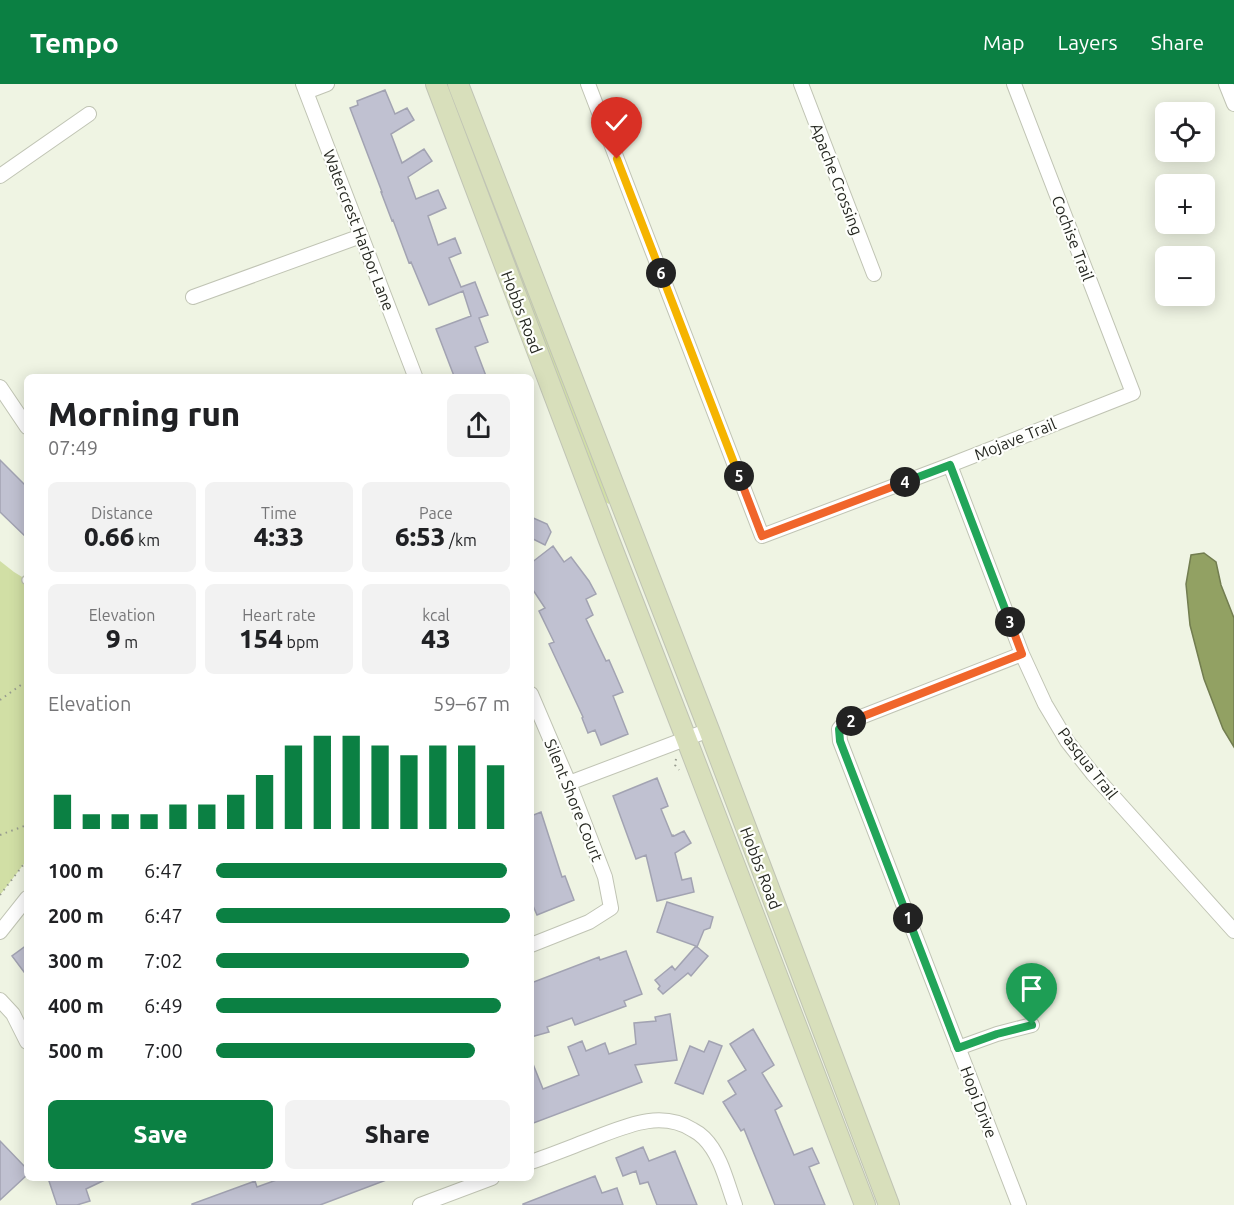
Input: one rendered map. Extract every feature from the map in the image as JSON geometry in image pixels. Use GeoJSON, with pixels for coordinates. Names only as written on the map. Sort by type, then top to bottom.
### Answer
{"type":"FeatureCollection","features":[{"type":"Feature","properties":{"kind":"street"},"geometry":{"type":"LineString","coordinates":[[305,88],[327,84]]}},
{"type":"Feature","properties":{"kind":"street","name":"Hobbs Road"},"geometry":{"type":"LineString","coordinates":[[436,84],[865,1205]]}},
{"type":"Feature","properties":{"kind":"street","name":"Hobbs Road"},"geometry":{"type":"LineString","coordinates":[[458,84],[709,730],[889,1205]]}},
{"type":"Feature","properties":{"kind":"street","name":"Mojave Trail"},"geometry":{"type":"LineString","coordinates":[[588,84],[762,536],[1132,393]]}},
{"type":"Feature","properties":{"kind":"street","name":"Apache Crossing"},"geometry":{"type":"LineString","coordinates":[[801,84],[874,274]]}},
{"type":"Feature","properties":{"kind":"street","name":"Cochise Trail"},"geometry":{"type":"LineString","coordinates":[[1014,84],[1132,393]]}},
{"type":"Feature","properties":{"kind":"street"},"geometry":{"type":"LineString","coordinates":[[1226,84],[1234,104]]}},
{"type":"Feature","properties":{"kind":"street","name":"Watercrest Harbor Lane"},"geometry":{"type":"LineString","coordinates":[[305,88],[414,374]]}},
{"type":"Feature","properties":{"kind":"street"},"geometry":{"type":"LineString","coordinates":[[0,176],[89,114]]}},
{"type":"Feature","properties":{"kind":"street"},"geometry":{"type":"LineString","coordinates":[[193,297],[361,236]]}},
{"type":"Feature","properties":{"kind":"street"},"geometry":{"type":"LineString","coordinates":[[0,387],[24,423]]}},
{"type":"Feature","properties":{"kind":"street","name":"Pasqua Trail"},"geometry":{"type":"LineString","coordinates":[[950,465],[1022,654],[1045,704],[1067,741],[1093,774],[1234,931]]}},
{"type":"Feature","properties":{"kind":"street"},"geometry":{"type":"LineString","coordinates":[[609,540],[630,531]]}},
{"type":"Feature","properties":{"kind":"street","name":"Hopi Drive"},"geometry":{"type":"LineString","coordinates":[[1019,1205],[840,741],[839,729],[843,724],[1022,654]]}},
{"type":"Feature","properties":{"kind":"street","name":"Silent Shore Court"},"geometry":{"type":"LineString","coordinates":[[534,701],[605,877],[612,908],[589,922],[534,944]]}},
{"type":"Feature","properties":{"kind":"street"},"geometry":{"type":"LineString","coordinates":[[569,783],[709,730]]}},
{"type":"Feature","properties":{"kind":"street"},"geometry":{"type":"LineString","coordinates":[[0,932],[24,902]]}},
{"type":"Feature","properties":{"kind":"street"},"geometry":{"type":"LineString","coordinates":[[0,1000],[13,1014],[24,1036]]}},
{"type":"Feature","properties":{"kind":"street"},"geometry":{"type":"LineString","coordinates":[[958,1048],[1032,1025]]}},
{"type":"Feature","properties":{"kind":"street"},"geometry":{"type":"LineString","coordinates":[[534,1161],[643,1121],[660,1120],[681,1123],[703,1137],[712,1148],[735,1205]]}},
{"type":"Feature","properties":{"kind":"street"},"geometry":{"type":"LineString","coordinates":[[420,1205],[484,1181]]}},
{"type":"Feature","properties":{"kind":"path"},"geometry":{"type":"LineString","coordinates":[[0,700],[24,684]]}},
{"type":"Feature","properties":{"kind":"path"},"geometry":{"type":"LineString","coordinates":[[0,835],[24,826]]}},
{"type":"Feature","properties":{"kind":"path"},"geometry":{"type":"LineString","coordinates":[[0,895],[24,864]]}},
{"type":"Feature","properties":{"kind":"shaded area"},"geometry":{"type":"Polygon","coordinates":[[[444,84],[451,84],[606,489],[609,504],[605,502],[444,84]]]}},
{"type":"Feature","properties":{"kind":"shaded area"},"geometry":{"type":"Polygon","coordinates":[[[1204,553],[1216,562],[1221,585],[1234,618],[1234,747],[1223,729],[1204,679],[1190,625],[1186,584],[1191,555],[1204,553]]]}},
{"type":"Feature","properties":{"kind":"shaded area"},"geometry":{"type":"Polygon","coordinates":[[[0,561],[24,578],[24,864],[0,895],[0,561]]]}},
{"type":"Feature","properties":{"kind":"building"},"geometry":{"type":"Polygon","coordinates":[[[385,90],[395,114],[407,108],[414,120],[391,134],[402,163],[424,149],[432,161],[408,177],[416,199],[438,190],[446,208],[428,216],[438,245],[455,238],[461,253],[449,258],[461,287],[475,282],[488,315],[479,318],[488,342],[475,347],[485,374],[453,374],[436,329],[471,316],[463,291],[429,305],[392,221],[350,108],[358,105],[357,101],[385,90]]]}},
{"type":"Feature","properties":{"kind":"building"},"geometry":{"type":"Polygon","coordinates":[[[0,460],[24,484],[24,535],[0,512],[0,460]]]}},
{"type":"Feature","properties":{"kind":"building"},"geometry":{"type":"Polygon","coordinates":[[[534,518],[547,524],[551,532],[545,545],[534,540],[534,518]]]}},
{"type":"Feature","properties":{"kind":"building"},"geometry":{"type":"Polygon","coordinates":[[[553,546],[564,562],[571,557],[589,581],[596,594],[586,599],[593,615],[586,619],[606,661],[609,660],[623,692],[613,696],[628,734],[601,745],[595,730],[588,733],[583,717],[549,644],[554,642],[539,611],[545,608],[534,592],[534,561],[553,546]]]}},
{"type":"Feature","properties":{"kind":"building"},"geometry":{"type":"Polygon","coordinates":[[[657,778],[668,806],[661,809],[672,836],[684,831],[691,843],[675,853],[682,880],[691,878],[694,892],[657,901],[646,855],[636,859],[613,796],[657,778]]]}},
{"type":"Feature","properties":{"kind":"building"},"geometry":{"type":"Polygon","coordinates":[[[541,812],[562,877],[565,876],[574,900],[537,915],[534,908],[534,815],[541,812]]]}},
{"type":"Feature","properties":{"kind":"building"},"geometry":{"type":"Polygon","coordinates":[[[667,902],[713,917],[710,928],[704,930],[697,947],[708,956],[691,976],[688,973],[663,994],[658,989],[660,986],[655,980],[672,966],[675,970],[696,946],[657,932],[667,902]]]}},
{"type":"Feature","properties":{"kind":"building"},"geometry":{"type":"Polygon","coordinates":[[[24,947],[24,972],[12,956],[24,947]]]}},
{"type":"Feature","properties":{"kind":"building"},"geometry":{"type":"Polygon","coordinates":[[[626,951],[642,994],[624,1001],[626,1006],[575,1025],[572,1018],[547,1027],[549,1032],[534,1036],[534,982],[599,957],[600,960],[626,951]]]}},
{"type":"Feature","properties":{"kind":"building"},"geometry":{"type":"Polygon","coordinates":[[[670,1014],[677,1060],[635,1065],[642,1082],[534,1123],[534,1066],[543,1089],[579,1075],[568,1047],[582,1041],[586,1051],[605,1043],[609,1054],[636,1044],[634,1023],[656,1021],[655,1017],[670,1014]]]}},
{"type":"Feature","properties":{"kind":"building"},"geometry":{"type":"Polygon","coordinates":[[[753,1029],[774,1065],[762,1073],[782,1106],[775,1110],[794,1155],[812,1148],[819,1163],[809,1167],[825,1205],[775,1205],[744,1129],[741,1131],[723,1102],[736,1094],[728,1081],[746,1070],[730,1044],[753,1029]]]}},
{"type":"Feature","properties":{"kind":"building"},"geometry":{"type":"Polygon","coordinates":[[[709,1041],[722,1046],[703,1094],[675,1083],[690,1046],[704,1052],[709,1041]]]}},
{"type":"Feature","properties":{"kind":"building"},"geometry":{"type":"Polygon","coordinates":[[[0,1141],[24,1166],[24,1178],[0,1200],[0,1141]]]}},
{"type":"Feature","properties":{"kind":"building"},"geometry":{"type":"Polygon","coordinates":[[[643,1147],[649,1161],[675,1151],[697,1205],[657,1205],[648,1182],[640,1184],[636,1171],[623,1176],[616,1158],[643,1147]]]}},
{"type":"Feature","properties":{"kind":"building"},"geometry":{"type":"Polygon","coordinates":[[[595,1176],[602,1193],[617,1188],[623,1205],[523,1205],[523,1204],[595,1176]]]}},
{"type":"Feature","properties":{"kind":"building"},"geometry":{"type":"Polygon","coordinates":[[[49,1181],[103,1181],[86,1189],[90,1201],[77,1205],[57,1205],[49,1181]]]}},
{"type":"Feature","properties":{"kind":"building"},"geometry":{"type":"Polygon","coordinates":[[[255,1181],[257,1187],[274,1181],[384,1181],[320,1205],[192,1205],[255,1181]]]}},
{"type":"Feature","properties":{"kind":"route"},"geometry":{"type":"LineString","coordinates":[[617,159],[762,536],[950,465],[1022,654],[843,724],[839,729],[840,741],[958,1048],[1032,1025]]}}]}
